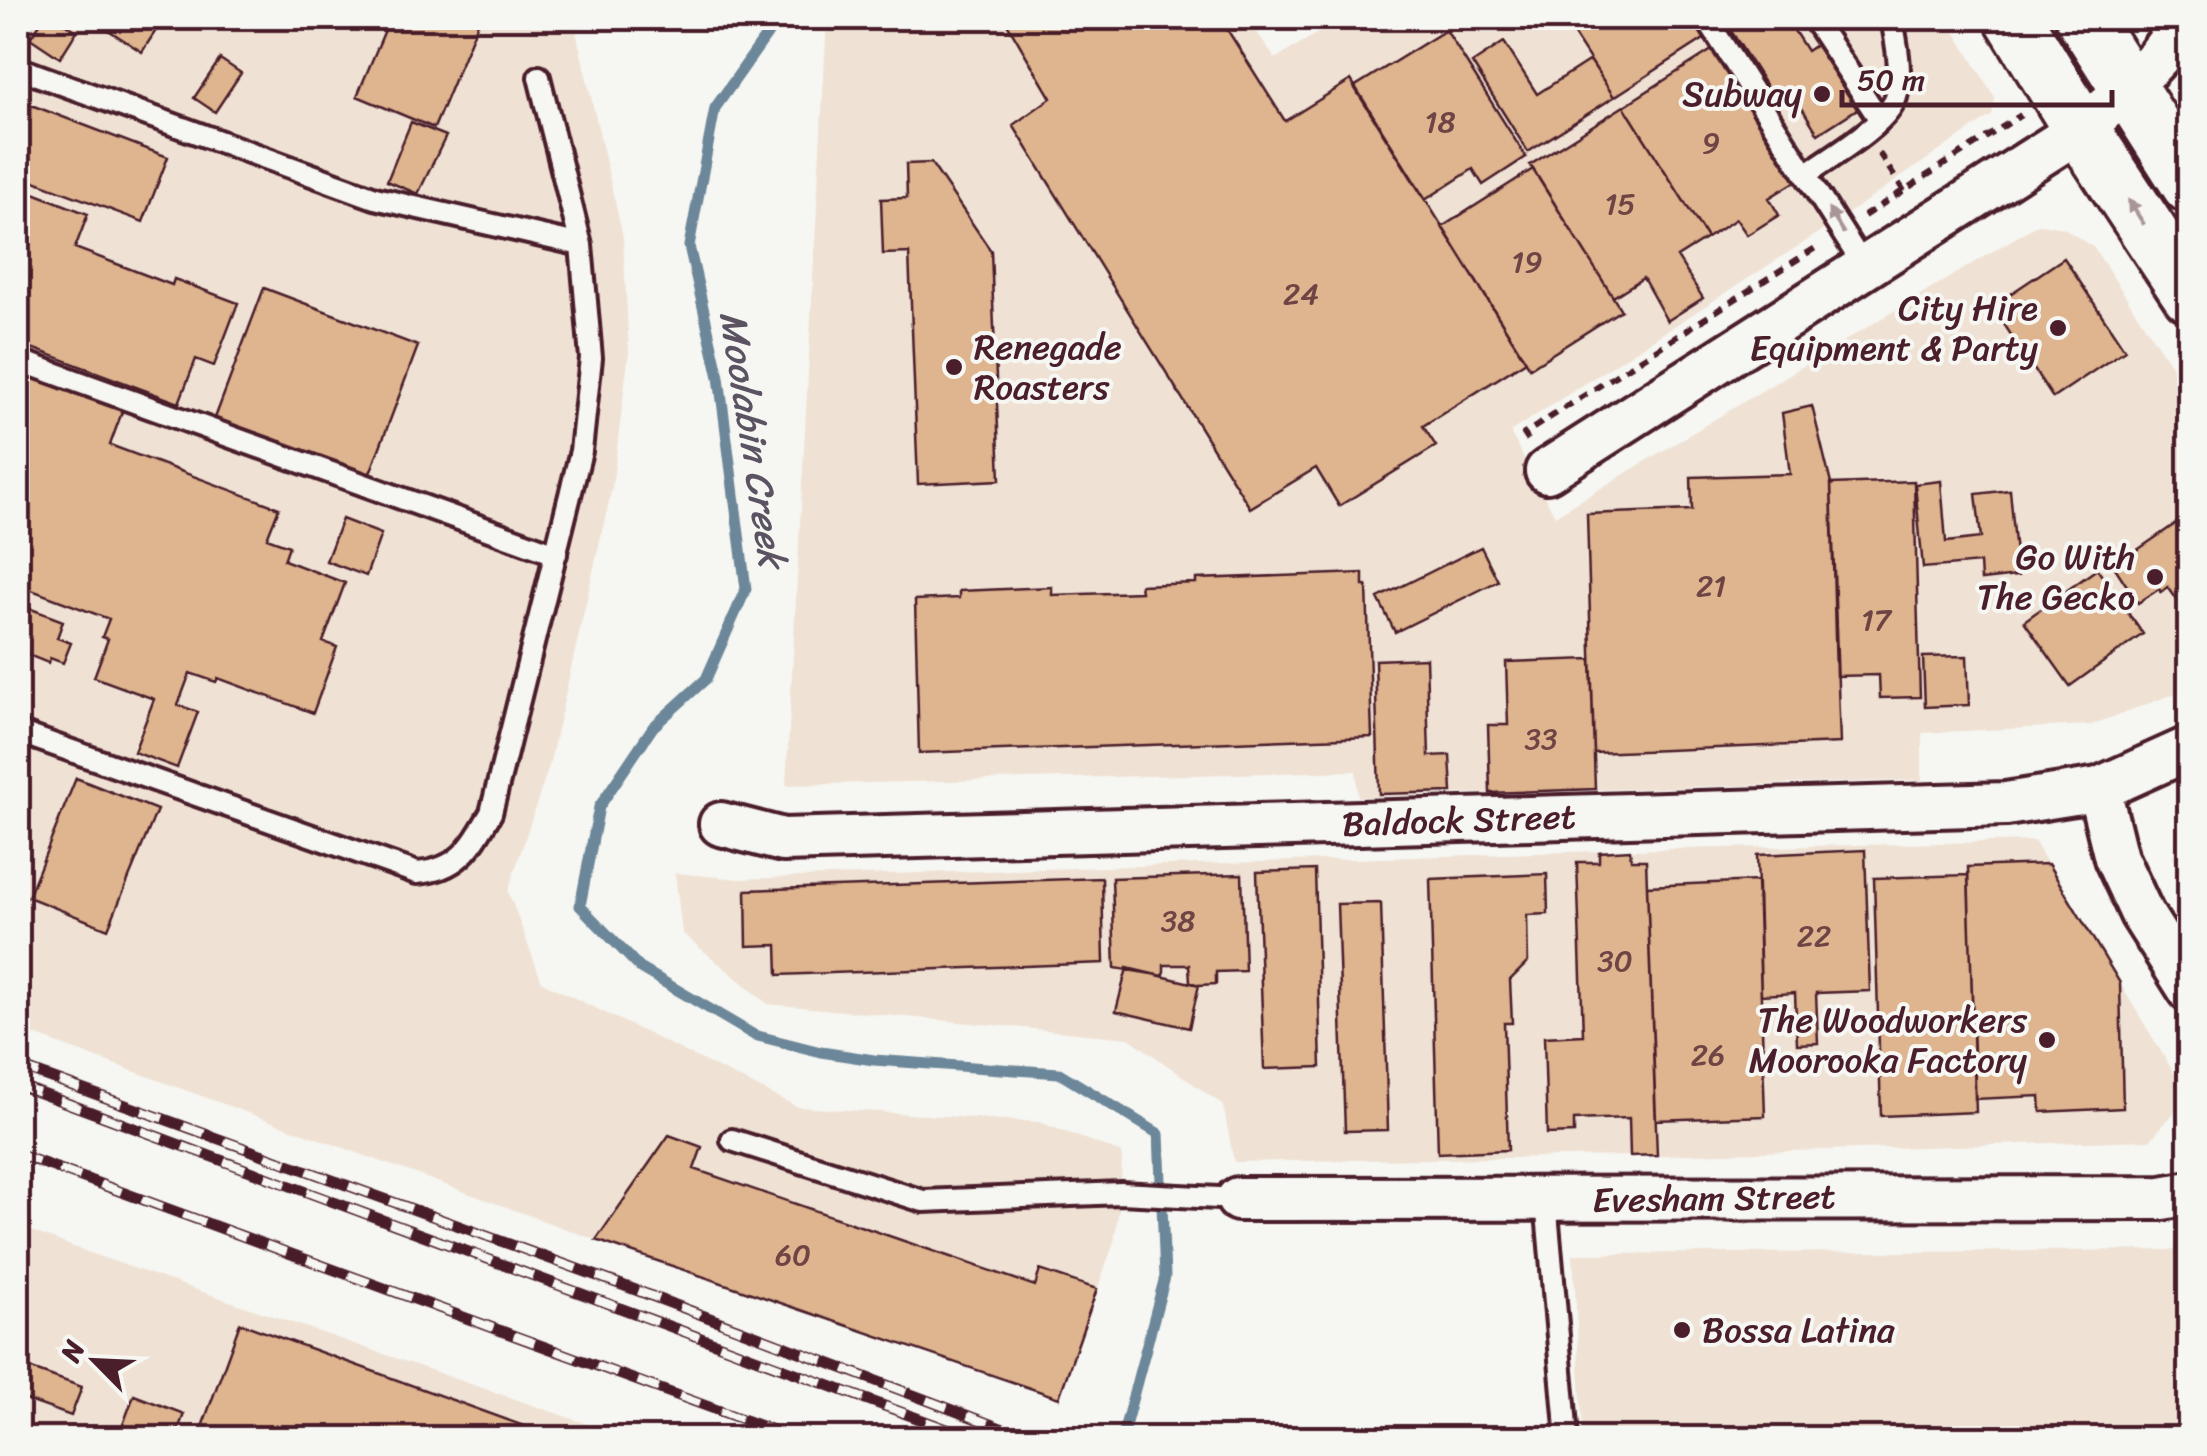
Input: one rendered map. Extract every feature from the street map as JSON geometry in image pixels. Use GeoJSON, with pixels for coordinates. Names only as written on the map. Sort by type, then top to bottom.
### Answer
{"type":"FeatureCollection","features":[{"type":"Feature","properties":{"kind":"highway"},"geometry":{"type":"LineString","coordinates":[[2013,18],[2080,129],[2190,294]]}},
{"type":"Feature","properties":{"kind":"highway"},"geometry":{"type":"LineString","coordinates":[[2084,18],[2190,185]]}},
{"type":"Feature","properties":{"kind":"street"},"geometry":{"type":"LineString","coordinates":[[1539,458],[1865,268],[2080,129],[2158,58],[2187,18]]}},
{"type":"Feature","properties":{"kind":"street","name":"Baldock Street"},"geometry":{"type":"LineString","coordinates":[[720,824],[783,840],[2006,804],[2099,789],[2190,748]]}},
{"type":"Feature","properties":{"kind":"street"},"geometry":{"type":"LineString","coordinates":[[2099,789],[2116,858],[2142,914],[2190,990]]}},
{"type":"Feature","properties":{"kind":"street","name":"Evesham Street"},"geometry":{"type":"LineString","coordinates":[[1238,1199],[2162,1198],[2190,1193]]}},
{"type":"Feature","properties":{"kind":"lane"},"geometry":{"type":"LineString","coordinates":[[1706,18],[1865,268]]}},
{"type":"Feature","properties":{"kind":"lane"},"geometry":{"type":"LineString","coordinates":[[1813,18],[1880,120]]}},
{"type":"Feature","properties":{"kind":"lane"},"geometry":{"type":"LineString","coordinates":[[1806,174],[1880,120],[1895,101],[1899,77],[1892,18]]}},
{"type":"Feature","properties":{"kind":"lane"},"geometry":{"type":"LineString","coordinates":[[18,68],[375,198],[580,245]]}},
{"type":"Feature","properties":{"kind":"lane"},"geometry":{"type":"LineString","coordinates":[[18,732],[417,873],[440,872],[474,842],[491,813],[581,452],[591,358],[580,245],[539,77]]}},
{"type":"Feature","properties":{"kind":"lane"},"geometry":{"type":"LineString","coordinates":[[18,360],[556,554]]}},
{"type":"Feature","properties":{"kind":"lane"},"geometry":{"type":"LineString","coordinates":[[732,1140],[923,1201],[1121,1193],[1238,1199]]}},
{"type":"Feature","properties":{"kind":"lane"},"geometry":{"type":"LineString","coordinates":[[1546,1201],[1567,1438]]}},
{"type":"Feature","properties":{"kind":"path"},"geometry":{"type":"LineString","coordinates":[[1539,458],[1524,434],[2025,112]]}},
{"type":"Feature","properties":{"kind":"path"},"geometry":{"type":"LineString","coordinates":[[1889,168],[1904,191]]}},
{"type":"Feature","properties":{"kind":"shaded area"},"geometry":{"type":"Polygon","coordinates":[[[18,18],[573,18],[623,237],[629,352],[612,488],[549,766],[508,891],[542,982],[798,1107],[1039,1122],[1122,1153],[1114,1242],[1059,1398],[596,1240],[18,1029],[18,18]]]}},
{"type":"Feature","properties":{"kind":"shaded area"},"geometry":{"type":"Polygon","coordinates":[[[827,18],[1248,18],[1275,59],[1342,18],[1947,18],[1995,98],[1992,115],[1828,227],[1510,432],[1555,516],[2038,224],[2064,228],[2094,248],[2189,393],[2189,685],[2091,725],[1922,733],[1922,780],[1358,797],[1356,771],[786,785],[827,18]]]}},
{"type":"Feature","properties":{"kind":"shaded area"},"geometry":{"type":"Polygon","coordinates":[[[2189,797],[2189,885],[2173,858],[2183,801],[2189,797]]]}},
{"type":"Feature","properties":{"kind":"shaded area"},"geometry":{"type":"Polygon","coordinates":[[[2034,841],[2180,1083],[2174,1113],[2150,1140],[1630,1156],[1234,1162],[1223,1105],[1129,1038],[768,1004],[682,933],[675,873],[739,879],[2034,841]]]}},
{"type":"Feature","properties":{"kind":"shaded area"},"geometry":{"type":"Polygon","coordinates":[[[18,1226],[98,1256],[628,1438],[18,1438],[18,1226]]]}},
{"type":"Feature","properties":{"kind":"shaded area"},"geometry":{"type":"Polygon","coordinates":[[[2189,1250],[2189,1438],[1583,1438],[1573,1254],[2189,1250]]]}},
{"type":"Feature","properties":{"kind":"building"},"geometry":{"type":"Polygon","coordinates":[[[44,18],[56,18],[77,31],[60,58],[30,38],[44,18]]]}},
{"type":"Feature","properties":{"kind":"building"},"geometry":{"type":"Polygon","coordinates":[[[90,18],[164,18],[142,52],[90,18]]]}},
{"type":"Feature","properties":{"kind":"building"},"geometry":{"type":"Polygon","coordinates":[[[390,18],[480,18],[434,128],[357,96],[390,18]]]}},
{"type":"Feature","properties":{"kind":"building"},"geometry":{"type":"Polygon","coordinates":[[[1004,18],[1220,18],[1285,121],[1351,80],[1526,361],[1423,426],[1436,446],[1339,506],[1316,468],[1250,508],[1013,125],[1051,98],[1004,18]]]}},
{"type":"Feature","properties":{"kind":"building"},"geometry":{"type":"Polygon","coordinates":[[[1563,18],[1695,18],[1707,37],[1614,97],[1563,18]]]}},
{"type":"Feature","properties":{"kind":"building"},"geometry":{"type":"Polygon","coordinates":[[[1723,18],[1786,18],[1807,51],[1816,45],[1857,109],[1818,134],[1792,92],[1776,102],[1723,18]]]}},
{"type":"Feature","properties":{"kind":"building"},"geometry":{"type":"Polygon","coordinates":[[[1841,18],[1885,18],[1889,23],[1846,26],[1841,18]]]}},
{"type":"Feature","properties":{"kind":"building"},"geometry":{"type":"Polygon","coordinates":[[[1446,30],[1526,157],[1483,185],[1473,169],[1425,200],[1354,87],[1446,30]]]}},
{"type":"Feature","properties":{"kind":"building"},"geometry":{"type":"Polygon","coordinates":[[[1504,42],[1537,94],[1590,60],[1614,97],[1528,152],[1472,63],[1504,42]]]}},
{"type":"Feature","properties":{"kind":"building"},"geometry":{"type":"Polygon","coordinates":[[[1715,48],[1798,180],[1769,198],[1779,215],[1747,235],[1736,219],[1707,238],[1624,106],[1715,48]]]}},
{"type":"Feature","properties":{"kind":"building"},"geometry":{"type":"Polygon","coordinates":[[[220,59],[241,73],[215,112],[194,98],[220,59]]]}},
{"type":"Feature","properties":{"kind":"building"},"geometry":{"type":"Polygon","coordinates":[[[18,100],[168,157],[143,222],[18,175],[18,100]]]}},
{"type":"Feature","properties":{"kind":"building"},"geometry":{"type":"Polygon","coordinates":[[[1624,106],[1707,238],[1677,257],[1703,298],[1667,321],[1643,278],[1613,297],[1530,165],[1624,106]]]}},
{"type":"Feature","properties":{"kind":"building"},"geometry":{"type":"Polygon","coordinates":[[[411,122],[446,136],[418,194],[387,181],[411,122]]]}},
{"type":"Feature","properties":{"kind":"building","name":"Renegade Roasters"},"geometry":{"type":"Polygon","coordinates":[[[931,163],[991,251],[1000,480],[918,484],[909,253],[883,254],[881,199],[907,198],[906,164],[931,163]]]}},
{"type":"Feature","properties":{"kind":"building"},"geometry":{"type":"Polygon","coordinates":[[[1533,169],[1621,310],[1530,368],[1442,227],[1533,169]]]}},
{"type":"Feature","properties":{"kind":"building"},"geometry":{"type":"Polygon","coordinates":[[[18,187],[88,214],[75,248],[172,285],[174,279],[238,303],[214,366],[196,359],[179,403],[18,343],[18,187]]]}},
{"type":"Feature","properties":{"kind":"building","name":"City Hire Equipment & Party"},"geometry":{"type":"Polygon","coordinates":[[[2064,258],[2125,350],[2053,398],[1992,306],[2064,258]]]}},
{"type":"Feature","properties":{"kind":"building"},"geometry":{"type":"Polygon","coordinates":[[[264,288],[418,346],[369,476],[215,418],[264,288]]]}},
{"type":"Feature","properties":{"kind":"building"},"geometry":{"type":"Polygon","coordinates":[[[18,370],[123,409],[110,445],[279,508],[267,538],[289,546],[284,560],[345,583],[323,642],[337,647],[313,713],[218,678],[216,682],[190,673],[178,705],[198,712],[177,768],[134,752],[154,699],[94,677],[108,639],[102,637],[109,619],[18,585],[18,370]]]}},
{"type":"Feature","properties":{"kind":"building"},"geometry":{"type":"Polygon","coordinates":[[[1812,406],[1831,484],[1840,743],[1594,753],[1587,514],[1692,510],[1691,477],[1790,474],[1782,413],[1812,406]]]}},
{"type":"Feature","properties":{"kind":"building"},"geometry":{"type":"Polygon","coordinates":[[[1914,481],[1920,697],[1880,698],[1879,675],[1836,676],[1831,484],[1914,481]]]}},
{"type":"Feature","properties":{"kind":"building"},"geometry":{"type":"Polygon","coordinates":[[[1941,481],[1946,542],[1981,538],[1976,494],[2010,490],[2018,576],[1981,580],[1980,563],[1923,568],[1915,484],[1941,481]]]}},
{"type":"Feature","properties":{"kind":"building"},"geometry":{"type":"Polygon","coordinates":[[[342,519],[381,534],[366,576],[326,561],[342,519]]]}},
{"type":"Feature","properties":{"kind":"building","name":"Go With The Gecko"},"geometry":{"type":"Polygon","coordinates":[[[2181,520],[2190,533],[2190,618],[2168,587],[2138,603],[2114,566],[2181,520]]]}},
{"type":"Feature","properties":{"kind":"building"},"geometry":{"type":"Polygon","coordinates":[[[1481,547],[1498,581],[1395,632],[1378,598],[1481,547]]]}},
{"type":"Feature","properties":{"kind":"building"},"geometry":{"type":"Polygon","coordinates":[[[2097,569],[2143,634],[2070,686],[2024,621],[2097,569]]]}},
{"type":"Feature","properties":{"kind":"building"},"geometry":{"type":"Polygon","coordinates":[[[1363,573],[1363,586],[1367,586],[1372,737],[919,753],[915,600],[959,598],[959,591],[1052,587],[1052,595],[1141,592],[1140,585],[1196,583],[1196,579],[1363,573]]]}},
{"type":"Feature","properties":{"kind":"building"},"geometry":{"type":"Polygon","coordinates":[[[18,604],[63,621],[57,638],[71,643],[63,663],[50,658],[48,663],[18,651],[18,604]]]}},
{"type":"Feature","properties":{"kind":"building"},"geometry":{"type":"Polygon","coordinates":[[[1967,656],[1969,705],[1925,707],[1923,657],[1967,656]]]}},
{"type":"Feature","properties":{"kind":"building"},"geometry":{"type":"Polygon","coordinates":[[[1426,658],[1429,756],[1450,755],[1452,792],[1379,794],[1375,660],[1426,658]]]}},
{"type":"Feature","properties":{"kind":"building"},"geometry":{"type":"Polygon","coordinates":[[[1591,659],[1595,789],[1490,793],[1488,725],[1508,725],[1506,662],[1591,659]]]}},
{"type":"Feature","properties":{"kind":"building"},"geometry":{"type":"Polygon","coordinates":[[[76,778],[157,810],[108,929],[28,897],[76,778]]]}},
{"type":"Feature","properties":{"kind":"building"},"geometry":{"type":"Polygon","coordinates":[[[1630,850],[1631,860],[1646,860],[1657,1155],[1630,1156],[1629,1118],[1574,1120],[1574,1133],[1547,1134],[1544,1037],[1583,1035],[1577,862],[1599,862],[1599,852],[1630,850]]]}},
{"type":"Feature","properties":{"kind":"building"},"geometry":{"type":"Polygon","coordinates":[[[1865,850],[1870,991],[1816,993],[1818,1043],[1797,1044],[1795,993],[1761,995],[1757,855],[1865,850]]]}},
{"type":"Feature","properties":{"kind":"building","name":"The Woodworkers Moorooka Factory"},"geometry":{"type":"Polygon","coordinates":[[[2048,864],[2120,983],[2123,1108],[2041,1112],[2040,1096],[1975,1099],[1968,867],[2048,864]]]}},
{"type":"Feature","properties":{"kind":"building"},"geometry":{"type":"Polygon","coordinates":[[[1315,870],[1321,1067],[1264,1069],[1257,872],[1315,870]]]}},
{"type":"Feature","properties":{"kind":"building"},"geometry":{"type":"Polygon","coordinates":[[[1242,874],[1245,971],[1216,972],[1216,984],[1199,985],[1190,982],[1189,965],[1164,965],[1164,976],[1115,968],[1112,878],[1242,874]]]}},
{"type":"Feature","properties":{"kind":"building"},"geometry":{"type":"Polygon","coordinates":[[[1547,874],[1548,914],[1527,915],[1528,962],[1510,980],[1512,1023],[1504,1023],[1508,1150],[1438,1153],[1430,879],[1547,874]]]}},
{"type":"Feature","properties":{"kind":"building"},"geometry":{"type":"Polygon","coordinates":[[[1968,875],[1976,1112],[1881,1116],[1874,878],[1968,875]]]}},
{"type":"Feature","properties":{"kind":"building"},"geometry":{"type":"Polygon","coordinates":[[[1102,878],[1104,963],[778,975],[777,945],[747,946],[746,890],[1102,878]]]}},
{"type":"Feature","properties":{"kind":"building"},"geometry":{"type":"Polygon","coordinates":[[[1757,881],[1765,1116],[1656,1120],[1647,886],[1757,881]]]}},
{"type":"Feature","properties":{"kind":"building"},"geometry":{"type":"Polygon","coordinates":[[[1381,903],[1388,1130],[1345,1131],[1337,904],[1381,903]]]}},
{"type":"Feature","properties":{"kind":"building"},"geometry":{"type":"Polygon","coordinates":[[[1127,968],[1199,985],[1189,1028],[1116,1011],[1127,968]]]}},
{"type":"Feature","properties":{"kind":"building"},"geometry":{"type":"Polygon","coordinates":[[[669,1135],[702,1147],[694,1169],[1035,1286],[1040,1270],[1097,1289],[1059,1398],[596,1240],[669,1135]]]}},
{"type":"Feature","properties":{"kind":"building"},"geometry":{"type":"Polygon","coordinates":[[[240,1323],[557,1438],[198,1438],[240,1323]]]}},
{"type":"Feature","properties":{"kind":"building"},"geometry":{"type":"Polygon","coordinates":[[[18,1364],[82,1387],[71,1416],[18,1397],[18,1364]]]}},
{"type":"Feature","properties":{"kind":"building"},"geometry":{"type":"Polygon","coordinates":[[[134,1395],[184,1414],[175,1438],[118,1438],[134,1395]]]}},
{"type":"Feature","properties":{"kind":"waterway","name":"Moolabin Creek"},"geometry":{"type":"LineString","coordinates":[[774,18],[773,26],[715,108],[689,246],[719,377],[746,589],[706,679],[653,727],[599,807],[580,906],[640,968],[754,1035],[874,1060],[1059,1073],[1159,1134],[1165,1277],[1119,1438]]}},
{"type":"Feature","properties":{"kind":"railway"},"geometry":{"type":"LineString","coordinates":[[18,1066],[633,1289],[1027,1438]]}},
{"type":"Feature","properties":{"kind":"railway"},"geometry":{"type":"LineString","coordinates":[[18,1085],[971,1438]]}},
{"type":"Feature","properties":{"kind":"railway"},"geometry":{"type":"LineString","coordinates":[[18,1154],[794,1438]]}},
{"type":"Feature","properties":{"kind":"place","name":"Subway"},"geometry":{"type":"Point","coordinates":[1822,94]}},
{"type":"Feature","properties":{"kind":"place","name":"City Hire Equipment & Party"},"geometry":{"type":"Point","coordinates":[2058,328]}},
{"type":"Feature","properties":{"kind":"place","name":"Renegade Roasters"},"geometry":{"type":"Point","coordinates":[954,367]}},
{"type":"Feature","properties":{"kind":"place","name":"Go With The Gecko"},"geometry":{"type":"Point","coordinates":[2155,577]}},
{"type":"Feature","properties":{"kind":"place","name":"The Woodworkers Moorooka Factory"},"geometry":{"type":"Point","coordinates":[2047,1040]}},
{"type":"Feature","properties":{"kind":"place","name":"Bossa Latina"},"geometry":{"type":"Point","coordinates":[1682,1330]}}]}
